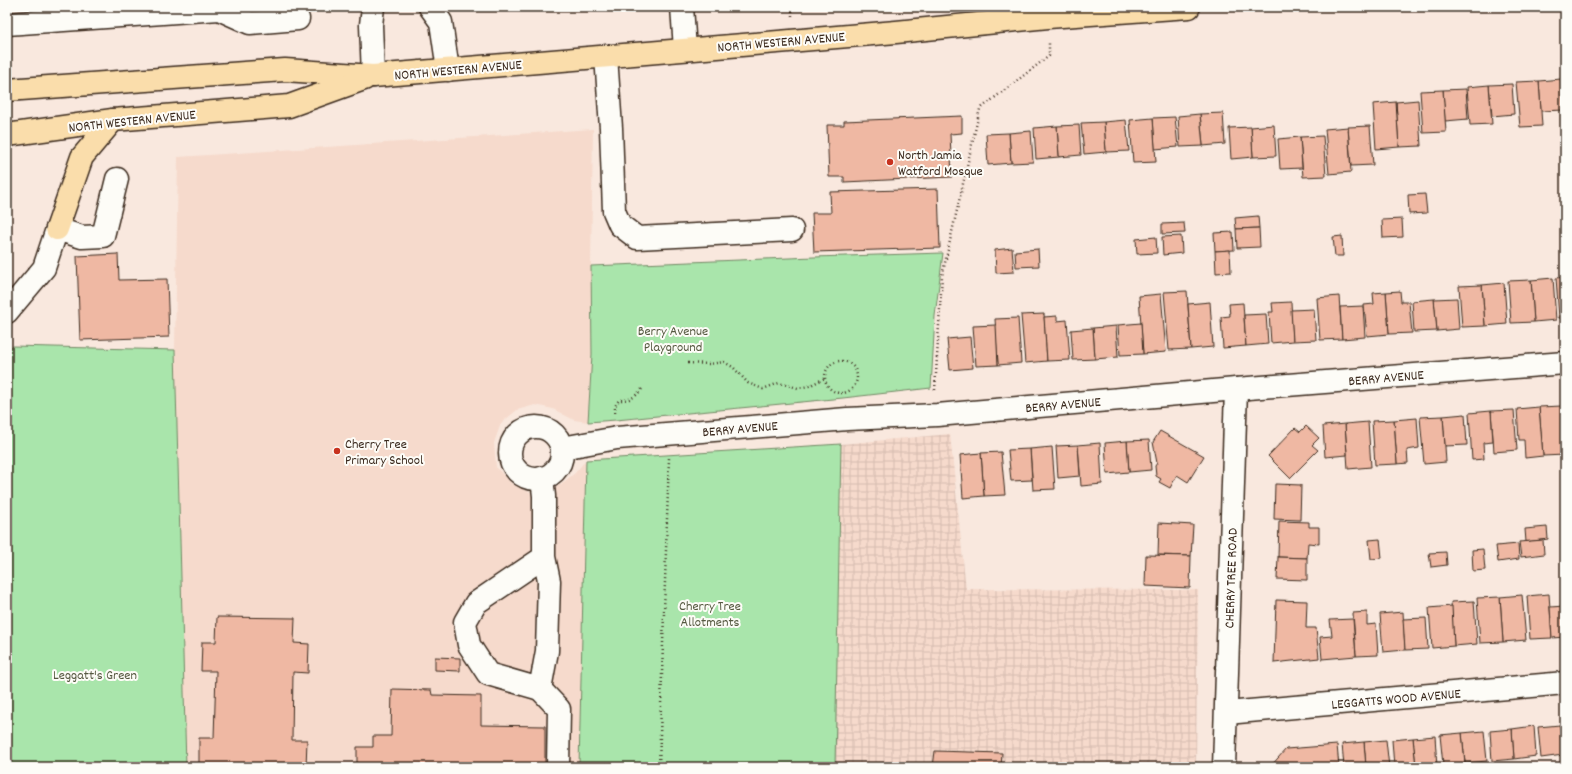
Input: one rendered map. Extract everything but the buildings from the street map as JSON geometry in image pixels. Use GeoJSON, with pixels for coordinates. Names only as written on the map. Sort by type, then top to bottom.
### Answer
{"type":"FeatureCollection","features":[{"type":"Feature","properties":{"kind":"highway","name":"NORTH WESTERN AVENUE"},"geometry":{"type":"LineString","coordinates":[[7,90],[285,70],[373,76],[896,32],[1048,16],[1134,9],[1189,7]]}},
{"type":"Feature","properties":{"kind":"highway","name":"NORTH WESTERN AVENUE"},"geometry":{"type":"LineString","coordinates":[[7,135],[113,120],[288,106],[373,76]]}},
{"type":"Feature","properties":{"kind":"highway"},"geometry":{"type":"LineString","coordinates":[[57,229],[82,157],[113,120]]}},
{"type":"Feature","properties":{"kind":"street"},"geometry":{"type":"LineString","coordinates":[[373,7],[373,76]]}},
{"type":"Feature","properties":{"kind":"street"},"geometry":{"type":"LineString","coordinates":[[430,7],[441,22],[448,70]]}},
{"type":"Feature","properties":{"kind":"street"},"geometry":{"type":"LineString","coordinates":[[682,7],[685,49]]}},
{"type":"Feature","properties":{"kind":"street"},"geometry":{"type":"LineString","coordinates":[[7,24],[219,9],[250,23],[298,20]]}},
{"type":"Feature","properties":{"kind":"street"},"geometry":{"type":"LineString","coordinates":[[606,56],[611,128],[614,211],[620,225],[636,238],[792,230]]}},
{"type":"Feature","properties":{"kind":"street"},"geometry":{"type":"LineString","coordinates":[[7,312],[44,268],[57,229],[82,237],[103,236],[118,180]]}},
{"type":"Feature","properties":{"kind":"street","name":"BERRY AVENUE"},"geometry":{"type":"LineString","coordinates":[[562,448],[617,438],[846,419],[937,415],[1236,389],[1565,363]]}},
{"type":"Feature","properties":{"kind":"street","name":"CHERRY TREE ROAD"},"geometry":{"type":"LineString","coordinates":[[1224,767],[1227,712],[1236,389]]}},
{"type":"Feature","properties":{"kind":"street"},"geometry":{"type":"LineString","coordinates":[[531,427],[548,429],[559,440],[562,448],[562,456],[556,470],[542,478],[526,477],[517,469],[511,458],[513,442],[517,435],[531,427]]}},
{"type":"Feature","properties":{"kind":"street"},"geometry":{"type":"LineString","coordinates":[[540,689],[547,651],[549,581],[544,557],[544,496],[542,478]]}},
{"type":"Feature","properties":{"kind":"street"},"geometry":{"type":"LineString","coordinates":[[544,557],[476,603],[465,622],[469,645],[488,674],[540,689],[560,708],[558,767]]}},
{"type":"Feature","properties":{"kind":"street","name":"LEGGATTS WOOD AVENUE"},"geometry":{"type":"LineString","coordinates":[[1227,712],[1565,683]]}},
{"type":"Feature","properties":{"kind":"path"},"geometry":{"type":"LineString","coordinates":[[937,415],[935,387],[942,276],[980,109],[1049,56],[1049,36]]}},
{"type":"Feature","properties":{"kind":"path"},"geometry":{"type":"LineString","coordinates":[[840,361],[846,361],[855,368],[858,379],[853,389],[843,394],[833,392],[826,384],[825,378],[827,368],[840,361]]}},
{"type":"Feature","properties":{"kind":"path"},"geometry":{"type":"LineString","coordinates":[[688,363],[709,364],[724,362],[733,367],[748,383],[763,389],[779,383],[798,388],[809,386],[825,378]]}},
{"type":"Feature","properties":{"kind":"path"},"geometry":{"type":"LineString","coordinates":[[617,438],[615,406],[619,400],[629,400],[637,395],[642,389]]}},
{"type":"Feature","properties":{"kind":"path"},"geometry":{"type":"LineString","coordinates":[[659,767],[670,434]]}},
{"type":"Feature","properties":{"kind":"shaded area","name":"Cherry Tree Primary School"},"geometry":{"type":"Polygon","coordinates":[[[593,129],[591,266],[592,354],[588,422],[574,420],[553,409],[535,405],[517,410],[501,423],[494,443],[496,467],[512,484],[532,493],[548,491],[561,484],[575,473],[586,460],[579,767],[186,767],[175,350],[178,157],[593,129]]]}},
{"type":"Feature","properties":{"kind":"shaded area"},"geometry":{"type":"Polygon","coordinates":[[[950,434],[966,589],[1198,590],[1196,767],[835,767],[841,444],[950,434]]]}},
{"type":"Feature","properties":{"kind":"green space","name":"Berry Avenue Playground"},"geometry":{"type":"Polygon","coordinates":[[[943,253],[935,316],[931,388],[843,398],[588,422],[592,354],[591,266],[943,253]]]}},
{"type":"Feature","properties":{"kind":"green space","name":"Leggatt's Green"},"geometry":{"type":"Polygon","coordinates":[[[13,346],[175,350],[186,767],[7,767],[7,349],[13,346]]]}},
{"type":"Feature","properties":{"kind":"green space","name":"Cherry Tree Allotments"},"geometry":{"type":"Polygon","coordinates":[[[841,444],[835,767],[579,767],[586,460],[841,444]]]}},
{"type":"Feature","properties":{"kind":"place","name":"North Jamia Watford Mosque"},"geometry":{"type":"Point","coordinates":[890,162]}},
{"type":"Feature","properties":{"kind":"place","name":"Cherry Tree Primary School"},"geometry":{"type":"Point","coordinates":[337,451]}}]}
